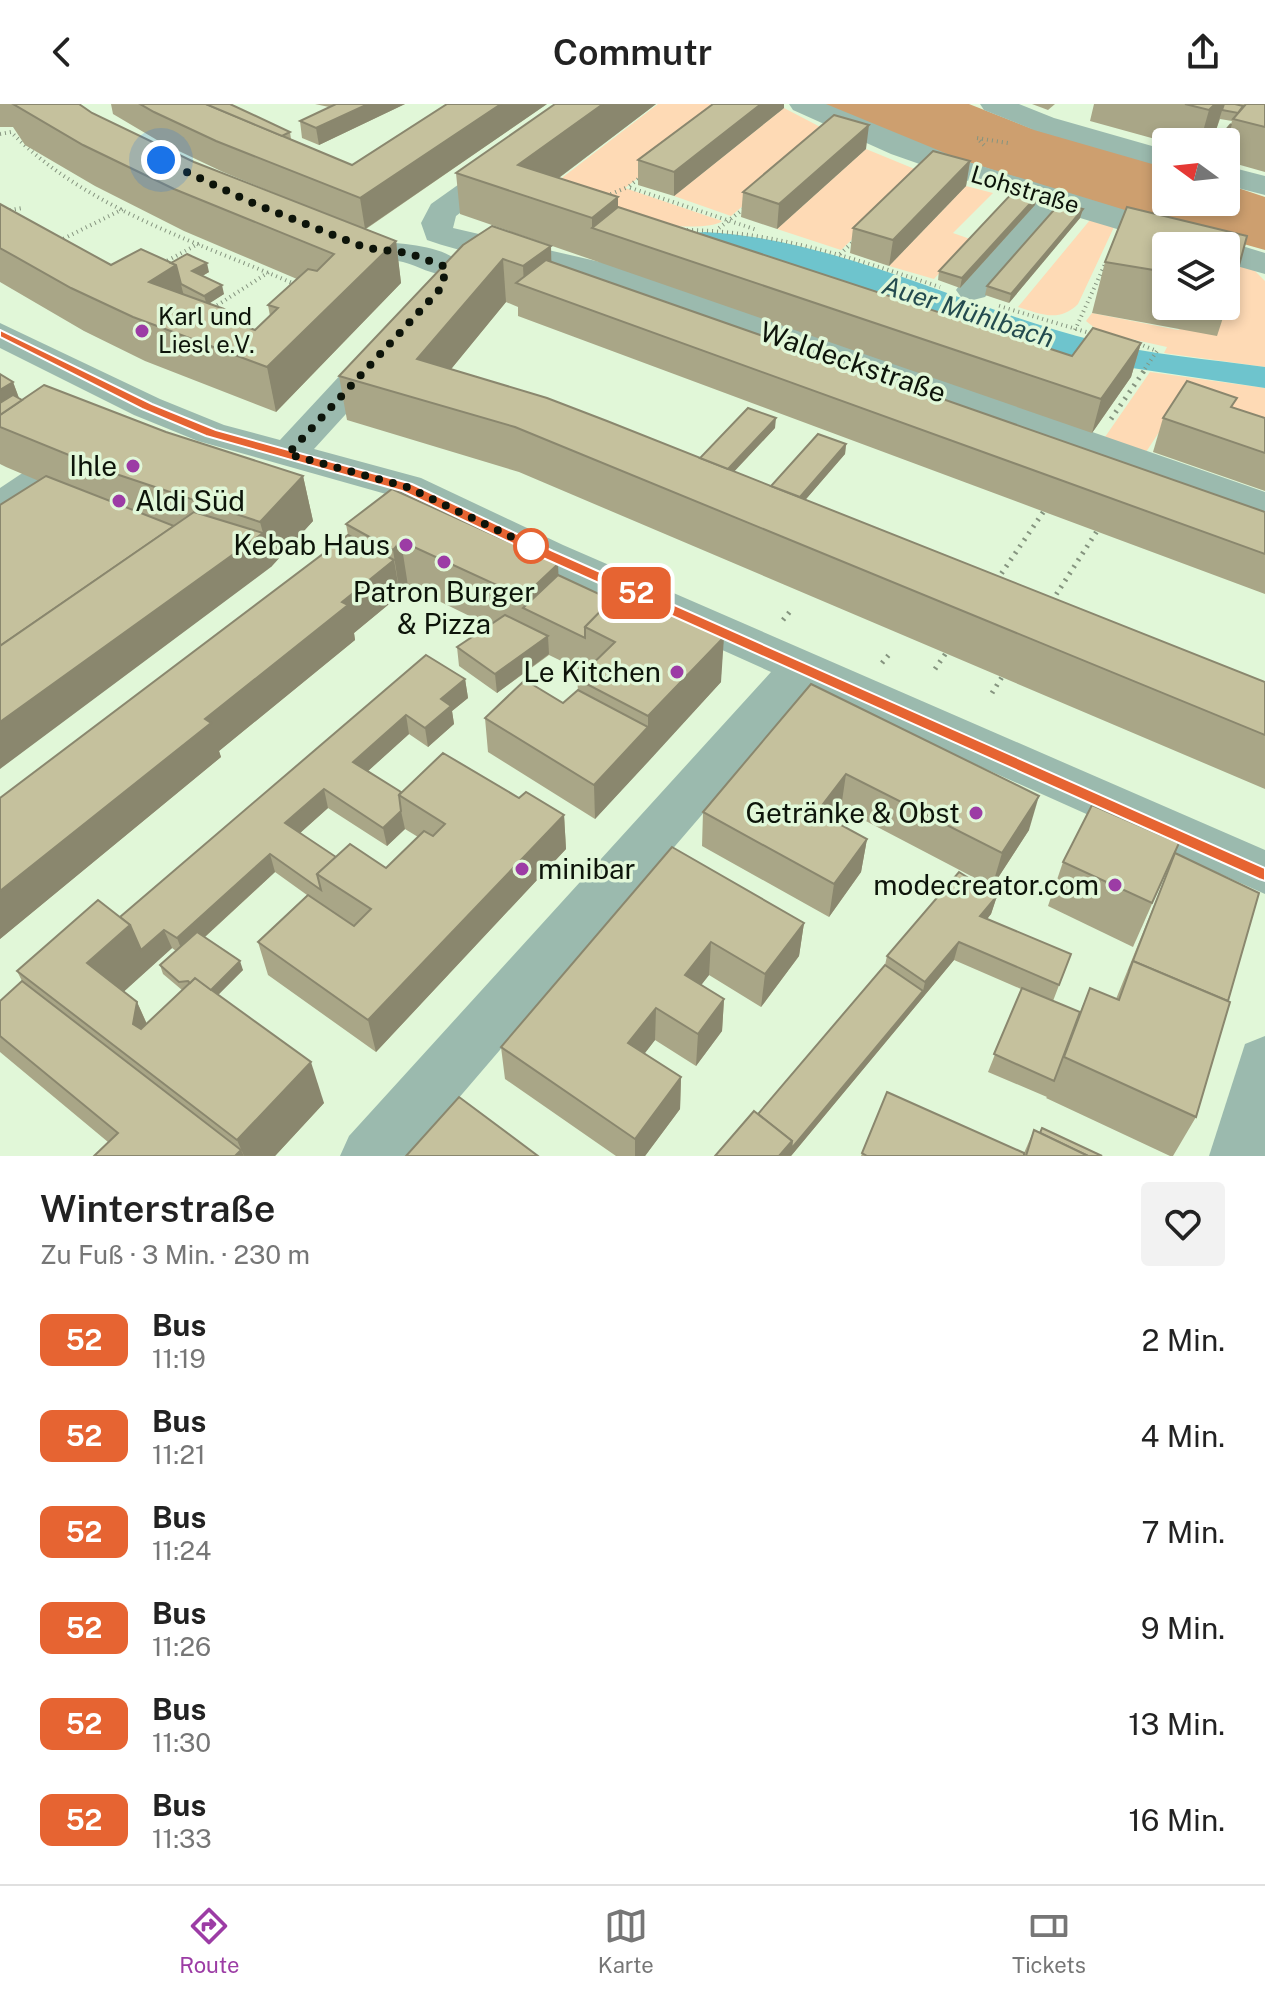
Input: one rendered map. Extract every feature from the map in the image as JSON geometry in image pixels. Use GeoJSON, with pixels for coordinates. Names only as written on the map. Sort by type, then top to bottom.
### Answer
{"type":"FeatureCollection","features":[{"type":"Feature","properties":{"kind":"street"},"geometry":{"type":"LineString","coordinates":[[311,226],[366,248],[408,253],[438,233],[437,223],[442,211],[590,104]]}},
{"type":"Feature","properties":{"kind":"street","name":"Lohstraße"},"geometry":{"type":"LineString","coordinates":[[803,104],[935,162],[1163,232]]}},
{"type":"Feature","properties":{"kind":"street"},"geometry":{"type":"LineString","coordinates":[[994,104],[1044,124],[1152,155]]}},
{"type":"Feature","properties":{"kind":"street"},"geometry":{"type":"LineString","coordinates":[[1044,124],[1071,104]]}},
{"type":"Feature","properties":{"kind":"street"},"geometry":{"type":"LineString","coordinates":[[1240,179],[1265,186]]}},
{"type":"Feature","properties":{"kind":"street"},"geometry":{"type":"LineString","coordinates":[[974,295],[1055,199]]}},
{"type":"Feature","properties":{"kind":"street","name":"Waldeckstraße"},"geometry":{"type":"LineString","coordinates":[[438,233],[476,246],[512,249],[597,271],[1265,506]]}},
{"type":"Feature","properties":{"kind":"street"},"geometry":{"type":"LineString","coordinates":[[288,454],[476,246]]}},
{"type":"Feature","properties":{"kind":"street"},"geometry":{"type":"LineString","coordinates":[[408,253],[430,296]]}},
{"type":"Feature","properties":{"kind":"street"},"geometry":{"type":"LineString","coordinates":[[1240,256],[1265,264]]}},
{"type":"Feature","properties":{"kind":"street"},"geometry":{"type":"LineString","coordinates":[[0,334],[147,407],[211,433],[288,454],[392,502],[793,644],[1265,873]]}},
{"type":"Feature","properties":{"kind":"street"},"geometry":{"type":"LineString","coordinates":[[115,428],[147,407]]}},
{"type":"Feature","properties":{"kind":"street"},"geometry":{"type":"LineString","coordinates":[[0,506],[38,481]]}},
{"type":"Feature","properties":{"kind":"street"},"geometry":{"type":"LineString","coordinates":[[370,1156],[793,644]]}},
{"type":"Feature","properties":{"kind":"street"},"geometry":{"type":"LineString","coordinates":[[1239,1156],[1265,1062]]}},
{"type":"Feature","properties":{"kind":"path"},"geometry":{"type":"LineString","coordinates":[[0,134],[11,132],[21,146],[44,162],[126,208],[307,289]]}},
{"type":"Feature","properties":{"kind":"path"},"geometry":{"type":"LineString","coordinates":[[987,148],[977,138],[1020,144]]}},
{"type":"Feature","properties":{"kind":"path"},"geometry":{"type":"LineString","coordinates":[[593,200],[628,187],[652,168]]}},
{"type":"Feature","properties":{"kind":"path"},"geometry":{"type":"LineString","coordinates":[[628,187],[777,238]]}},
{"type":"Feature","properties":{"kind":"path"},"geometry":{"type":"LineString","coordinates":[[718,228],[754,201]]}},
{"type":"Feature","properties":{"kind":"path"},"geometry":{"type":"LineString","coordinates":[[0,212],[22,208]]}},
{"type":"Feature","properties":{"kind":"path"},"geometry":{"type":"LineString","coordinates":[[48,247],[126,208]]}},
{"type":"Feature","properties":{"kind":"path"},"geometry":{"type":"LineString","coordinates":[[1075,330],[1125,220]]}},
{"type":"Feature","properties":{"kind":"path"},"geometry":{"type":"LineString","coordinates":[[676,231],[718,228],[777,238],[840,254],[1101,336]]}},
{"type":"Feature","properties":{"kind":"path"},"geometry":{"type":"LineString","coordinates":[[840,254],[861,234]]}},
{"type":"Feature","properties":{"kind":"path"},"geometry":{"type":"LineString","coordinates":[[151,269],[201,242]]}},
{"type":"Feature","properties":{"kind":"path"},"geometry":{"type":"LineString","coordinates":[[203,315],[269,272]]}},
{"type":"Feature","properties":{"kind":"path"},"geometry":{"type":"LineString","coordinates":[[1106,426],[1157,351],[1150,346],[1126,341]]}},
{"type":"Feature","properties":{"kind":"path"},"geometry":{"type":"LineString","coordinates":[[990,589],[1044,511]]}},
{"type":"Feature","properties":{"kind":"path"},"geometry":{"type":"LineString","coordinates":[[1045,611],[1097,531]]}},
{"type":"Feature","properties":{"kind":"path"},"geometry":{"type":"LineString","coordinates":[[792,609],[793,644]]}},
{"type":"Feature","properties":{"kind":"path"},"geometry":{"type":"LineString","coordinates":[[935,669],[946,653]]}},
{"type":"Feature","properties":{"kind":"path"},"geometry":{"type":"LineString","coordinates":[[992,693],[1002,677]]}},
{"type":"Feature","properties":{"kind":"shaded area"},"geometry":{"type":"Polygon","coordinates":[[[658,104],[735,104],[625,188],[722,221],[687,227],[524,207],[658,104]]]}},
{"type":"Feature","properties":{"kind":"shaded area"},"geometry":{"type":"Polygon","coordinates":[[[823,104],[969,104],[1030,128],[1152,163],[1152,216],[1240,216],[1240,189],[1265,197],[1265,250],[1240,243],[1240,232],[1201,232],[1087,200],[911,144],[823,104]]]}},
{"type":"Feature","properties":{"kind":"shaded area"},"geometry":{"type":"Polygon","coordinates":[[[784,108],[830,132],[731,216],[674,196],[784,108]]]}},
{"type":"Feature","properties":{"kind":"shaded area"},"geometry":{"type":"Polygon","coordinates":[[[866,149],[922,172],[841,250],[777,229],[866,149]]]}},
{"type":"Feature","properties":{"kind":"shaded area"},"geometry":{"type":"Polygon","coordinates":[[[966,186],[993,193],[953,233],[970,239],[934,279],[889,266],[966,186]]]}},
{"type":"Feature","properties":{"kind":"shaded area"},"geometry":{"type":"Polygon","coordinates":[[[1090,220],[1114,227],[1078,304],[1057,315],[1018,307],[1090,220]]]}},
{"type":"Feature","properties":{"kind":"shaded area"},"geometry":{"type":"Polygon","coordinates":[[[1240,264],[1251,267],[1265,281],[1265,367],[1164,353],[1167,347],[1100,332],[1086,321],[1092,313],[1178,330],[1198,320],[1240,320],[1240,264]]]}},
{"type":"Feature","properties":{"kind":"shaded area"},"geometry":{"type":"Polygon","coordinates":[[[1150,372],[1265,388],[1265,454],[1173,411],[1146,452],[1105,437],[1150,372]]]}},
{"type":"Feature","properties":{"kind":"water","name":"Auer Mühlbach"},"geometry":{"type":"Polygon","coordinates":[[[705,232],[756,237],[805,247],[1096,341],[1265,367],[1265,388],[1079,360],[680,234],[705,232]]]}},
{"type":"Feature","properties":{"kind":"building"},"geometry":{"type":"Polygon","coordinates":[[[13,104],[79,104],[194,162],[396,241],[267,367],[133,317],[71,288],[0,248],[0,204],[111,265],[141,249],[176,265],[149,282],[224,309],[217,316],[255,330],[278,308],[268,305],[308,269],[317,271],[334,254],[174,189],[83,145],[13,104]]]}},
{"type":"Feature","properties":{"kind":"building"},"geometry":{"type":"Polygon","coordinates":[[[140,104],[206,104],[352,165],[447,104],[501,104],[360,198],[216,141],[140,104]]]}},
{"type":"Feature","properties":{"kind":"building"},"geometry":{"type":"Polygon","coordinates":[[[210,104],[230,104],[290,132],[282,136],[210,104]]]}},
{"type":"Feature","properties":{"kind":"building"},"geometry":{"type":"Polygon","coordinates":[[[336,104],[368,104],[316,128],[300,121],[336,104]]]}},
{"type":"Feature","properties":{"kind":"building"},"geometry":{"type":"Polygon","coordinates":[[[555,104],[603,104],[518,165],[618,197],[592,218],[456,173],[555,104]]]}},
{"type":"Feature","properties":{"kind":"building"},"geometry":{"type":"Polygon","coordinates":[[[713,104],[761,104],[674,172],[638,160],[713,104]]]}},
{"type":"Feature","properties":{"kind":"building"},"geometry":{"type":"Polygon","coordinates":[[[1185,104],[1215,104],[1209,110],[1185,104]]]}},
{"type":"Feature","properties":{"kind":"building"},"geometry":{"type":"Polygon","coordinates":[[[1224,104],[1243,106],[1238,113],[1222,110],[1224,104]]]}},
{"type":"Feature","properties":{"kind":"building"},"geometry":{"type":"Polygon","coordinates":[[[1246,104],[1265,104],[1265,127],[1233,119],[1246,104]]]}},
{"type":"Feature","properties":{"kind":"building"},"geometry":{"type":"Polygon","coordinates":[[[834,115],[869,125],[779,204],[743,192],[834,115]]]}},
{"type":"Feature","properties":{"kind":"building"},"geometry":{"type":"Polygon","coordinates":[[[933,151],[970,161],[893,240],[853,228],[933,151]]]}},
{"type":"Feature","properties":{"kind":"building"},"geometry":{"type":"Polygon","coordinates":[[[1015,190],[1037,196],[962,278],[939,271],[1015,190]]]}},
{"type":"Feature","properties":{"kind":"building"},"geometry":{"type":"Polygon","coordinates":[[[1060,203],[1083,209],[1011,294],[987,286],[1060,203]]]}},
{"type":"Feature","properties":{"kind":"building"},"geometry":{"type":"Polygon","coordinates":[[[618,207],[1072,356],[1093,328],[1141,343],[1101,399],[592,228],[618,207]]]}},
{"type":"Feature","properties":{"kind":"building"},"geometry":{"type":"Polygon","coordinates":[[[1127,207],[1152,213],[1152,216],[1164,216],[1230,232],[1152,232],[1152,270],[1105,262],[1127,207]]]}},
{"type":"Feature","properties":{"kind":"building"},"geometry":{"type":"Polygon","coordinates":[[[492,226],[551,246],[523,266],[503,259],[417,359],[547,398],[1265,682],[1265,735],[515,427],[339,376],[463,245],[492,226]]]}},
{"type":"Feature","properties":{"kind":"building"},"geometry":{"type":"Polygon","coordinates":[[[1240,234],[1247,236],[1240,262],[1240,234]]]}},
{"type":"Feature","properties":{"kind":"building"},"geometry":{"type":"Polygon","coordinates":[[[187,254],[207,263],[192,271],[222,285],[204,296],[181,284],[176,265],[171,263],[187,254]]]}},
{"type":"Feature","properties":{"kind":"building"},"geometry":{"type":"Polygon","coordinates":[[[546,260],[1265,512],[1265,554],[516,283],[546,260]]]}},
{"type":"Feature","properties":{"kind":"building"},"geometry":{"type":"Polygon","coordinates":[[[0,374],[13,382],[0,390],[0,374]]]}},
{"type":"Feature","properties":{"kind":"building"},"geometry":{"type":"Polygon","coordinates":[[[1187,381],[1237,398],[1231,407],[1265,418],[1265,453],[1163,418],[1187,381]]]}},
{"type":"Feature","properties":{"kind":"building"},"geometry":{"type":"Polygon","coordinates":[[[44,385],[166,432],[303,476],[260,522],[113,473],[0,427],[0,415],[44,385]]]}},
{"type":"Feature","properties":{"kind":"building"},"geometry":{"type":"Polygon","coordinates":[[[13,395],[22,400],[0,415],[0,403],[13,395]]]}},
{"type":"Feature","properties":{"kind":"building"},"geometry":{"type":"Polygon","coordinates":[[[748,408],[776,418],[728,469],[700,458],[748,408]]]}},
{"type":"Feature","properties":{"kind":"building"},"geometry":{"type":"Polygon","coordinates":[[[818,434],[846,444],[800,497],[771,486],[818,434]]]}},
{"type":"Feature","properties":{"kind":"building"},"geometry":{"type":"Polygon","coordinates":[[[46,476],[174,526],[0,646],[0,505],[46,476]]]}},
{"type":"Feature","properties":{"kind":"building"},"geometry":{"type":"Polygon","coordinates":[[[392,489],[558,564],[523,597],[401,541],[393,550],[346,524],[392,489]]]}},
{"type":"Feature","properties":{"kind":"building"},"geometry":{"type":"Polygon","coordinates":[[[194,512],[263,533],[0,722],[0,646],[194,512]]]}},
{"type":"Feature","properties":{"kind":"building"},"geometry":{"type":"Polygon","coordinates":[[[348,535],[394,560],[342,602],[348,605],[205,719],[211,723],[0,891],[0,798],[348,535]]]}},
{"type":"Feature","properties":{"kind":"building"},"geometry":{"type":"Polygon","coordinates":[[[558,575],[612,600],[585,627],[585,638],[523,608],[558,575]]]}},
{"type":"Feature","properties":{"kind":"building"},"geometry":{"type":"Polygon","coordinates":[[[619,592],[724,637],[648,716],[577,679],[615,642],[585,627],[619,592]]]}},
{"type":"Feature","properties":{"kind":"building"},"geometry":{"type":"Polygon","coordinates":[[[505,615],[548,636],[495,674],[457,647],[505,615]]]}},
{"type":"Feature","properties":{"kind":"building"},"geometry":{"type":"Polygon","coordinates":[[[426,655],[465,679],[441,699],[451,706],[425,728],[406,715],[353,762],[401,792],[401,811],[383,828],[324,789],[285,823],[336,857],[317,874],[321,890],[270,854],[177,938],[164,930],[141,950],[130,925],[120,917],[426,655]]]}},
{"type":"Feature","properties":{"kind":"building"},"geometry":{"type":"Polygon","coordinates":[[[525,680],[563,703],[578,690],[648,727],[594,785],[485,718],[525,680]]]}},
{"type":"Feature","properties":{"kind":"building"},"geometry":{"type":"Polygon","coordinates":[[[811,684],[1039,796],[1002,853],[846,774],[817,812],[867,839],[834,884],[703,812],[811,684]]]}},
{"type":"Feature","properties":{"kind":"building"},"geometry":{"type":"Polygon","coordinates":[[[443,753],[519,798],[526,792],[564,815],[368,1020],[258,942],[308,895],[354,926],[371,909],[317,874],[350,844],[386,868],[424,831],[433,836],[445,824],[399,795],[443,753]]]}},
{"type":"Feature","properties":{"kind":"building"},"geometry":{"type":"Polygon","coordinates":[[[1092,805],[1179,843],[1152,903],[1063,862],[1092,805]]]}},
{"type":"Feature","properties":{"kind":"building"},"geometry":{"type":"Polygon","coordinates":[[[672,847],[804,923],[765,974],[711,942],[685,975],[724,999],[698,1034],[656,1008],[628,1043],[681,1077],[635,1139],[501,1047],[672,847]]]}},
{"type":"Feature","properties":{"kind":"building"},"geometry":{"type":"Polygon","coordinates":[[[1175,853],[1259,893],[1228,1001],[1133,961],[1129,971],[1175,853]]]}},
{"type":"Feature","properties":{"kind":"building"},"geometry":{"type":"Polygon","coordinates":[[[959,872],[997,896],[980,916],[1071,954],[1059,985],[959,942],[925,982],[887,956],[959,872]]]}},
{"type":"Feature","properties":{"kind":"building"},"geometry":{"type":"Polygon","coordinates":[[[98,900],[130,925],[87,963],[137,1002],[133,1024],[141,1029],[195,978],[311,1062],[237,1140],[17,971],[98,900]]]}},
{"type":"Feature","properties":{"kind":"building"},"geometry":{"type":"Polygon","coordinates":[[[197,932],[240,961],[211,990],[195,978],[190,983],[179,982],[160,965],[197,932]]]}},
{"type":"Feature","properties":{"kind":"building"},"geometry":{"type":"Polygon","coordinates":[[[1133,961],[1230,1002],[1196,1117],[1064,1057],[1090,988],[1119,1000],[1133,961]]]}},
{"type":"Feature","properties":{"kind":"building"},"geometry":{"type":"Polygon","coordinates":[[[885,965],[923,991],[791,1149],[792,1141],[758,1114],[885,965]]]}},
{"type":"Feature","properties":{"kind":"building"},"geometry":{"type":"Polygon","coordinates":[[[22,981],[241,1150],[235,1156],[94,1156],[118,1133],[0,1036],[0,1001],[22,981]]]}},
{"type":"Feature","properties":{"kind":"building"},"geometry":{"type":"Polygon","coordinates":[[[1022,988],[1080,1012],[1054,1081],[994,1054],[1022,988]]]}},
{"type":"Feature","properties":{"kind":"building"},"geometry":{"type":"Polygon","coordinates":[[[887,1092],[1024,1153],[1024,1156],[867,1156],[862,1153],[887,1092]]]}},
{"type":"Feature","properties":{"kind":"building"},"geometry":{"type":"Polygon","coordinates":[[[459,1097],[538,1156],[406,1156],[459,1097]]]}},
{"type":"Feature","properties":{"kind":"building"},"geometry":{"type":"Polygon","coordinates":[[[754,1111],[792,1141],[779,1156],[715,1156],[754,1111]]]}},
{"type":"Feature","properties":{"kind":"building"},"geometry":{"type":"Polygon","coordinates":[[[1042,1128],[1102,1156],[1088,1156],[1040,1133],[1042,1128]]]}},
{"type":"Feature","properties":{"kind":"building"},"geometry":{"type":"Polygon","coordinates":[[[1034,1130],[1088,1156],[1026,1156],[1034,1130]]]}},
{"type":"Feature","properties":{"kind":"bus line","name":"52"},"geometry":{"type":"LineString","coordinates":[[0,334],[147,407],[211,433],[407,487],[548,555],[766,649],[1265,873]]}},
{"type":"Feature","properties":{"kind":"place","name":"Karl und Liesl e.V."},"geometry":{"type":"Point","coordinates":[142,331]}},
{"type":"Feature","properties":{"kind":"place","name":"Ihle"},"geometry":{"type":"Point","coordinates":[133,466]}},
{"type":"Feature","properties":{"kind":"place","name":"Aldi Süd"},"geometry":{"type":"Point","coordinates":[119,501]}},
{"type":"Feature","properties":{"kind":"place","name":"Kebab Haus"},"geometry":{"type":"Point","coordinates":[406,545]}},
{"type":"Feature","properties":{"kind":"place","name":"Patron Burger & Pizza"},"geometry":{"type":"Point","coordinates":[444,562]}},
{"type":"Feature","properties":{"kind":"place","name":"Le Kitchen"},"geometry":{"type":"Point","coordinates":[677,672]}},
{"type":"Feature","properties":{"kind":"place","name":"Getränke & Obst"},"geometry":{"type":"Point","coordinates":[976,813]}},
{"type":"Feature","properties":{"kind":"place","name":"minibar"},"geometry":{"type":"Point","coordinates":[522,869]}},
{"type":"Feature","properties":{"kind":"place","name":"modecreator.com"},"geometry":{"type":"Point","coordinates":[1115,885]}},
{"type":"Feature","properties":{"kind":"route"},"geometry":{"type":"LineString","coordinates":[[161,160],[255,204],[366,248],[408,253],[446,267],[442,287],[288,454],[407,487],[531,546]]}}]}
